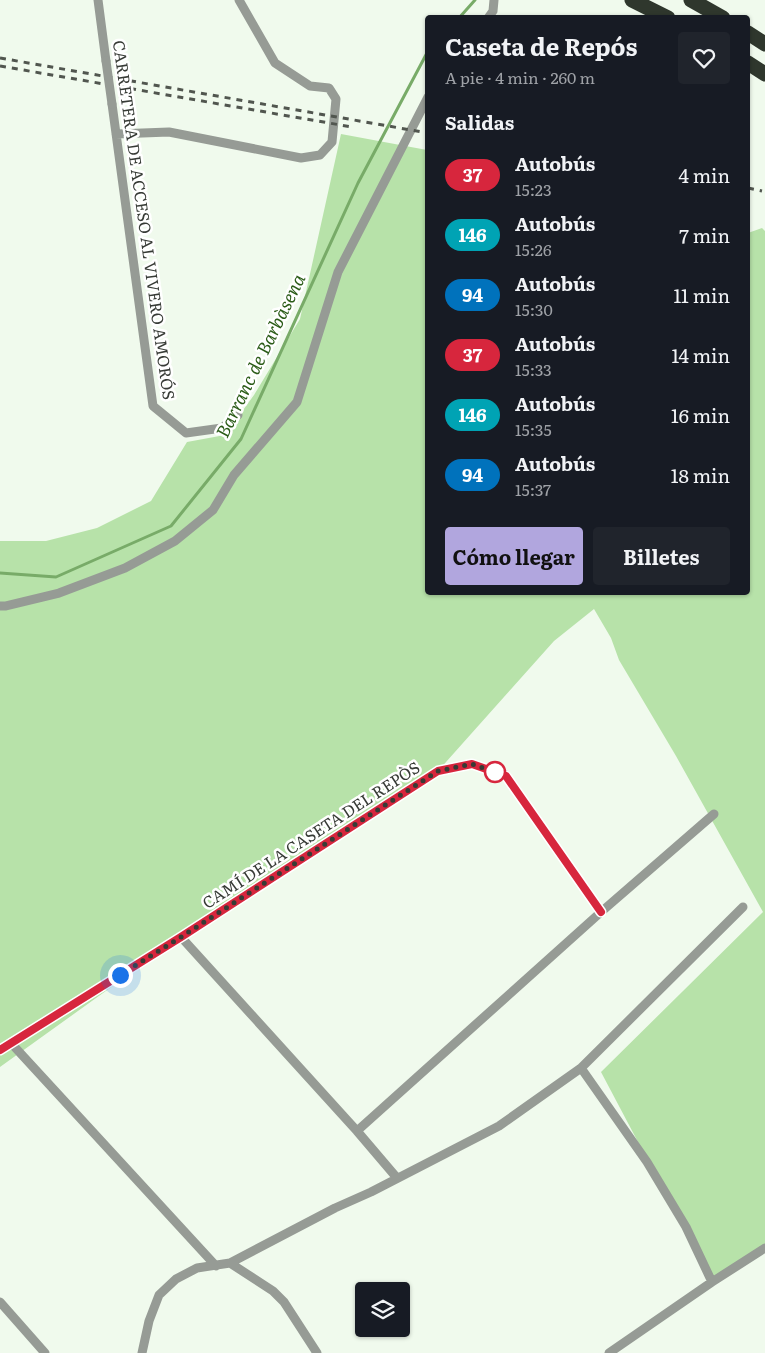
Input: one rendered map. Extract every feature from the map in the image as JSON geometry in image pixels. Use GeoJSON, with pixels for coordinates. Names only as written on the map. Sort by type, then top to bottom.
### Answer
{"type":"FeatureCollection","features":[{"type":"Feature","properties":{"kind":"highway"},"geometry":{"type":"LineString","coordinates":[[632,0],[662,15]]}},
{"type":"Feature","properties":{"kind":"highway"},"geometry":{"type":"LineString","coordinates":[[690,0],[718,15]]}},
{"type":"Feature","properties":{"kind":"highway"},"geometry":{"type":"LineString","coordinates":[[750,34],[765,44]]}},
{"type":"Feature","properties":{"kind":"highway"},"geometry":{"type":"LineString","coordinates":[[750,64],[765,74]]}},
{"type":"Feature","properties":{"kind":"street","name":"CARRETERA DE ACCESO AL VIVERO AMORÓS"},"geometry":{"type":"LineString","coordinates":[[98,0],[153,406],[186,433],[222,428],[238,415]]}},
{"type":"Feature","properties":{"kind":"street"},"geometry":{"type":"LineString","coordinates":[[116,134],[169,132],[301,158],[320,155],[332,142],[336,99],[329,88],[310,86],[275,63],[239,0]]}},
{"type":"Feature","properties":{"kind":"street"},"geometry":{"type":"LineString","coordinates":[[490,15],[493,11],[494,0]]}},
{"type":"Feature","properties":{"kind":"street"},"geometry":{"type":"LineString","coordinates":[[0,606],[59,593],[125,568],[176,542],[213,510],[234,475],[297,402],[338,272],[425,103]]}},
{"type":"Feature","properties":{"kind":"street","name":"CAMÍ DE LA CASETA DEL REPÒS"},"geometry":{"type":"LineString","coordinates":[[0,1050],[181,937],[438,771],[472,764],[506,776],[601,912]]}},
{"type":"Feature","properties":{"kind":"street"},"geometry":{"type":"LineString","coordinates":[[357,1130],[601,912],[714,814]]}},
{"type":"Feature","properties":{"kind":"street"},"geometry":{"type":"LineString","coordinates":[[142,1353],[149,1321],[159,1295],[176,1279],[198,1268],[230,1263],[499,1126],[581,1068],[743,907]]}},
{"type":"Feature","properties":{"kind":"street"},"geometry":{"type":"LineString","coordinates":[[181,937],[357,1130],[397,1178]]}},
{"type":"Feature","properties":{"kind":"street"},"geometry":{"type":"LineString","coordinates":[[11,1043],[216,1266]]}},
{"type":"Feature","properties":{"kind":"street"},"geometry":{"type":"LineString","coordinates":[[581,1068],[647,1162],[686,1226],[712,1282]]}},
{"type":"Feature","properties":{"kind":"street"},"geometry":{"type":"LineString","coordinates":[[609,1353],[765,1248]]}},
{"type":"Feature","properties":{"kind":"street"},"geometry":{"type":"LineString","coordinates":[[230,1263],[273,1291],[284,1302],[317,1353]]}},
{"type":"Feature","properties":{"kind":"street"},"geometry":{"type":"LineString","coordinates":[[0,1302],[45,1353]]}},
{"type":"Feature","properties":{"kind":"green space"},"geometry":{"type":"Polygon","coordinates":[[[341,134],[425,150],[425,595],[750,595],[750,232],[762,228],[765,231],[765,1248],[712,1282],[601,1072],[763,912],[676,756],[619,660],[611,638],[594,609],[554,641],[438,771],[181,937],[0,1067],[0,541],[46,541],[97,528],[151,501],[187,442],[225,435],[254,395],[300,319],[341,134]]]}},
{"type":"Feature","properties":{"kind":"waterway","name":"Barranc de Barbàsena"},"geometry":{"type":"LineString","coordinates":[[462,15],[475,0]]}},
{"type":"Feature","properties":{"kind":"waterway","name":"Barranc de Barbàsena"},"geometry":{"type":"LineString","coordinates":[[0,573],[56,577],[171,526],[241,439],[358,183],[425,57]]}},
{"type":"Feature","properties":{"kind":"railway"},"geometry":{"type":"LineString","coordinates":[[0,58],[425,132]]}},
{"type":"Feature","properties":{"kind":"railway"},"geometry":{"type":"LineString","coordinates":[[0,66],[352,127]]}},
{"type":"Feature","properties":{"kind":"railway"},"geometry":{"type":"LineString","coordinates":[[750,188],[762,191]]}},
{"type":"Feature","properties":{"kind":"bus line","name":"37"},"geometry":{"type":"LineString","coordinates":[[0,1050],[181,937],[438,771],[472,764],[506,776],[601,912]]}},
{"type":"Feature","properties":{"kind":"route"},"geometry":{"type":"LineString","coordinates":[[120,975],[438,771],[472,764],[495,772]]}}]}
